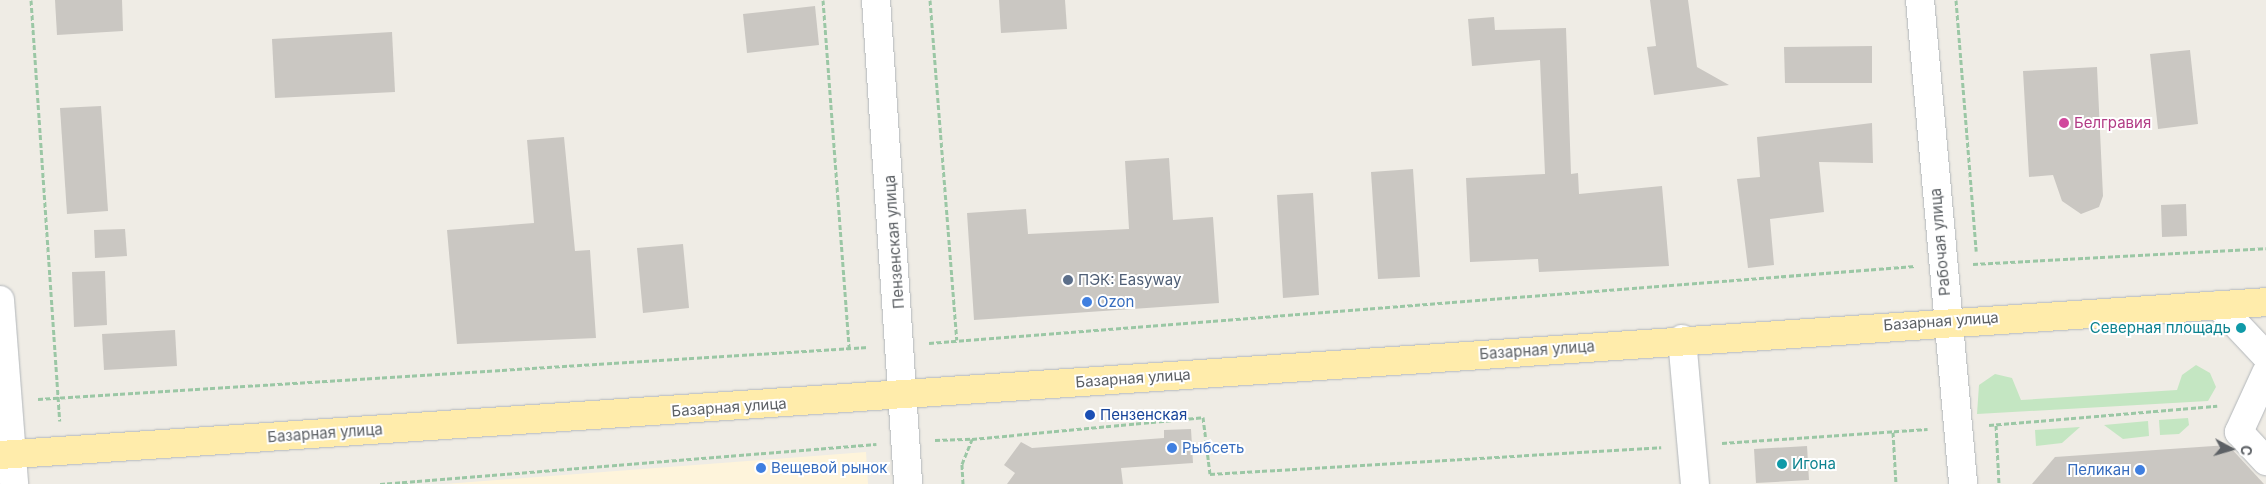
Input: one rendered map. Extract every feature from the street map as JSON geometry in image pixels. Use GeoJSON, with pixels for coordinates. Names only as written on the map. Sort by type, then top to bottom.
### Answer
{"type":"FeatureCollection","features":[{"type":"Feature","properties":{"kind":"main road","name":"Базарная улица"},"geometry":{"type":"LineString","coordinates":[[6,454],[902,394],[1947,320],[2266,302]]}},
{"type":"Feature","properties":{"kind":"street","name":"Пензенская улица"},"geometry":{"type":"LineString","coordinates":[[876,0],[901,344],[904,442],[908,484]]}},
{"type":"Feature","properties":{"kind":"street","name":"Рабочая улица"},"geometry":{"type":"LineString","coordinates":[[1920,0],[1941,264],[1963,484]]}},
{"type":"Feature","properties":{"kind":"street"},"geometry":{"type":"LineString","coordinates":[[0,300],[6,454],[14,484]]}},
{"type":"Feature","properties":{"kind":"street"},"geometry":{"type":"LineString","coordinates":[[2218,305],[2266,356]]}},
{"type":"Feature","properties":{"kind":"street"},"geometry":{"type":"LineString","coordinates":[[1682,340],[1695,484]]}},
{"type":"Feature","properties":{"kind":"street"},"geometry":{"type":"LineString","coordinates":[[2266,373],[2238,432],[2266,461]]}},
{"type":"Feature","properties":{"kind":"path"},"geometry":{"type":"LineString","coordinates":[[31,0],[58,397],[849,349],[1941,264],[1977,264],[2266,248]]}},
{"type":"Feature","properties":{"kind":"path"},"geometry":{"type":"LineString","coordinates":[[823,0],[849,349]]}},
{"type":"Feature","properties":{"kind":"path"},"geometry":{"type":"LineString","coordinates":[[930,0],[956,340]]}},
{"type":"Feature","properties":{"kind":"path"},"geometry":{"type":"LineString","coordinates":[[1956,0],[1977,264]]}},
{"type":"Feature","properties":{"kind":"path"},"geometry":{"type":"LineString","coordinates":[[380,484],[904,442],[972,439],[1203,417],[1210,474],[1996,425],[2252,403]]}},
{"type":"Feature","properties":{"kind":"path"},"geometry":{"type":"LineString","coordinates":[[1996,425],[1999,484]]}},
{"type":"Feature","properties":{"kind":"path"},"geometry":{"type":"LineString","coordinates":[[1892,432],[1896,484]]}},
{"type":"Feature","properties":{"kind":"path"},"geometry":{"type":"LineString","coordinates":[[963,484],[962,464],[972,439]]}},
{"type":"Feature","properties":{"kind":"shaded area","name":"Вещевой рынок"},"geometry":{"type":"Polygon","coordinates":[[[866,452],[868,484],[445,484],[866,452]]]}},
{"type":"Feature","properties":{"kind":"green space"},"geometry":{"type":"Polygon","coordinates":[[[2196,365],[2210,373],[2216,387],[2208,401],[1977,414],[1979,385],[1995,374],[2012,378],[2021,400],[2177,390],[2182,375],[2196,365]]]}},
{"type":"Feature","properties":{"kind":"green space"},"geometry":{"type":"Polygon","coordinates":[[[2188,418],[2189,425],[2179,434],[2160,435],[2159,420],[2188,418]]]}},
{"type":"Feature","properties":{"kind":"green space"},"geometry":{"type":"Polygon","coordinates":[[[2148,421],[2149,436],[2123,439],[2104,425],[2148,421]]]}},
{"type":"Feature","properties":{"kind":"green space"},"geometry":{"type":"Polygon","coordinates":[[[2080,427],[2062,443],[2036,446],[2035,430],[2080,427]]]}},
{"type":"Feature","properties":{"kind":"building"},"geometry":{"type":"Polygon","coordinates":[[[55,0],[122,0],[123,31],[57,35],[55,0]]]}},
{"type":"Feature","properties":{"kind":"building"},"geometry":{"type":"Polygon","coordinates":[[[999,0],[1065,0],[1067,29],[1001,33],[999,0]]]}},
{"type":"Feature","properties":{"kind":"building"},"geometry":{"type":"Polygon","coordinates":[[[1650,0],[1688,0],[1697,67],[1729,85],[1654,95],[1647,47],[1656,46],[1650,0]]]}},
{"type":"Feature","properties":{"kind":"building"},"geometry":{"type":"Polygon","coordinates":[[[815,6],[819,45],[747,53],[743,14],[815,6]]]}},
{"type":"Feature","properties":{"kind":"building"},"geometry":{"type":"Polygon","coordinates":[[[1494,17],[1495,30],[1566,28],[1571,174],[1578,173],[1579,194],[1662,186],[1669,266],[1539,272],[1538,259],[1470,262],[1466,178],[1545,174],[1540,60],[1472,66],[1468,19],[1494,17]]]}},
{"type":"Feature","properties":{"kind":"building"},"geometry":{"type":"Polygon","coordinates":[[[392,32],[395,92],[275,98],[272,39],[392,32]]]}},
{"type":"Feature","properties":{"kind":"building"},"geometry":{"type":"Polygon","coordinates":[[[1872,46],[1872,83],[1785,83],[1784,47],[1872,46]]]}},
{"type":"Feature","properties":{"kind":"building"},"geometry":{"type":"Polygon","coordinates":[[[2190,50],[2198,124],[2158,129],[2150,54],[2190,50]]]}},
{"type":"Feature","properties":{"kind":"building"},"geometry":{"type":"Polygon","coordinates":[[[2097,67],[2103,196],[2099,207],[2081,214],[2062,201],[2053,175],[2029,177],[2023,71],[2097,67]]]}},
{"type":"Feature","properties":{"kind":"building"},"geometry":{"type":"Polygon","coordinates":[[[101,106],[108,211],[67,214],[60,108],[101,106]]]}},
{"type":"Feature","properties":{"kind":"building"},"geometry":{"type":"Polygon","coordinates":[[[1872,123],[1873,163],[1819,162],[1824,212],[1770,219],[1774,265],[1748,268],[1737,179],[1760,177],[1757,137],[1872,123]]]}},
{"type":"Feature","properties":{"kind":"building"},"geometry":{"type":"Polygon","coordinates":[[[564,137],[575,251],[590,250],[596,338],[457,344],[447,230],[534,223],[527,140],[564,137]]]}},
{"type":"Feature","properties":{"kind":"building"},"geometry":{"type":"Polygon","coordinates":[[[1169,158],[1173,220],[1213,217],[1219,303],[974,320],[967,213],[1026,209],[1028,234],[1129,229],[1125,161],[1169,158]]]}},
{"type":"Feature","properties":{"kind":"building"},"geometry":{"type":"Polygon","coordinates":[[[1413,169],[1420,277],[1378,279],[1371,172],[1413,169]]]}},
{"type":"Feature","properties":{"kind":"building"},"geometry":{"type":"Polygon","coordinates":[[[1313,193],[1319,295],[1283,298],[1277,195],[1313,193]]]}},
{"type":"Feature","properties":{"kind":"building"},"geometry":{"type":"Polygon","coordinates":[[[2186,204],[2187,236],[2162,237],[2161,205],[2186,204]]]}},
{"type":"Feature","properties":{"kind":"building"},"geometry":{"type":"Polygon","coordinates":[[[125,229],[127,256],[95,258],[94,230],[125,229]]]}},
{"type":"Feature","properties":{"kind":"building"},"geometry":{"type":"Polygon","coordinates":[[[683,244],[689,308],[643,313],[637,248],[683,244]]]}},
{"type":"Feature","properties":{"kind":"building"},"geometry":{"type":"Polygon","coordinates":[[[105,271],[107,325],[74,327],[72,272],[105,271]]]}},
{"type":"Feature","properties":{"kind":"building"},"geometry":{"type":"Polygon","coordinates":[[[175,330],[177,366],[104,370],[102,334],[175,330]]]}},
{"type":"Feature","properties":{"kind":"building"},"geometry":{"type":"Polygon","coordinates":[[[1191,429],[1193,463],[1121,468],[1123,484],[1007,484],[1015,473],[1004,465],[1021,442],[1032,448],[1164,438],[1164,430],[1191,429]]]}},
{"type":"Feature","properties":{"kind":"building"},"geometry":{"type":"Polygon","coordinates":[[[2228,445],[2264,484],[2032,484],[2055,457],[2228,445]]]}},
{"type":"Feature","properties":{"kind":"building","name":"Игона"},"geometry":{"type":"Polygon","coordinates":[[[1807,446],[1809,480],[1756,483],[1754,449],[1807,446]]]}},
{"type":"Feature","properties":{"kind":"place","name":"Белгравия"},"geometry":{"type":"Point","coordinates":[2064,123]}},
{"type":"Feature","properties":{"kind":"place","name":"ПЭК: Easyway"},"geometry":{"type":"Point","coordinates":[1068,280]}},
{"type":"Feature","properties":{"kind":"place","name":"Ozon"},"geometry":{"type":"Point","coordinates":[1087,302]}},
{"type":"Feature","properties":{"kind":"place","name":"Северная площадь"},"geometry":{"type":"Point","coordinates":[2241,328]}},
{"type":"Feature","properties":{"kind":"place","name":"Пензенская"},"geometry":{"type":"Point","coordinates":[1090,415]}},
{"type":"Feature","properties":{"kind":"place","name":"Рыбсеть"},"geometry":{"type":"Point","coordinates":[1172,448]}},
{"type":"Feature","properties":{"kind":"place","name":"Игона"},"geometry":{"type":"Point","coordinates":[1782,464]}},
{"type":"Feature","properties":{"kind":"place","name":"Вещевой рынок"},"geometry":{"type":"Point","coordinates":[761,468]}},
{"type":"Feature","properties":{"kind":"place","name":"Пеликан"},"geometry":{"type":"Point","coordinates":[2140,470]}}]}
